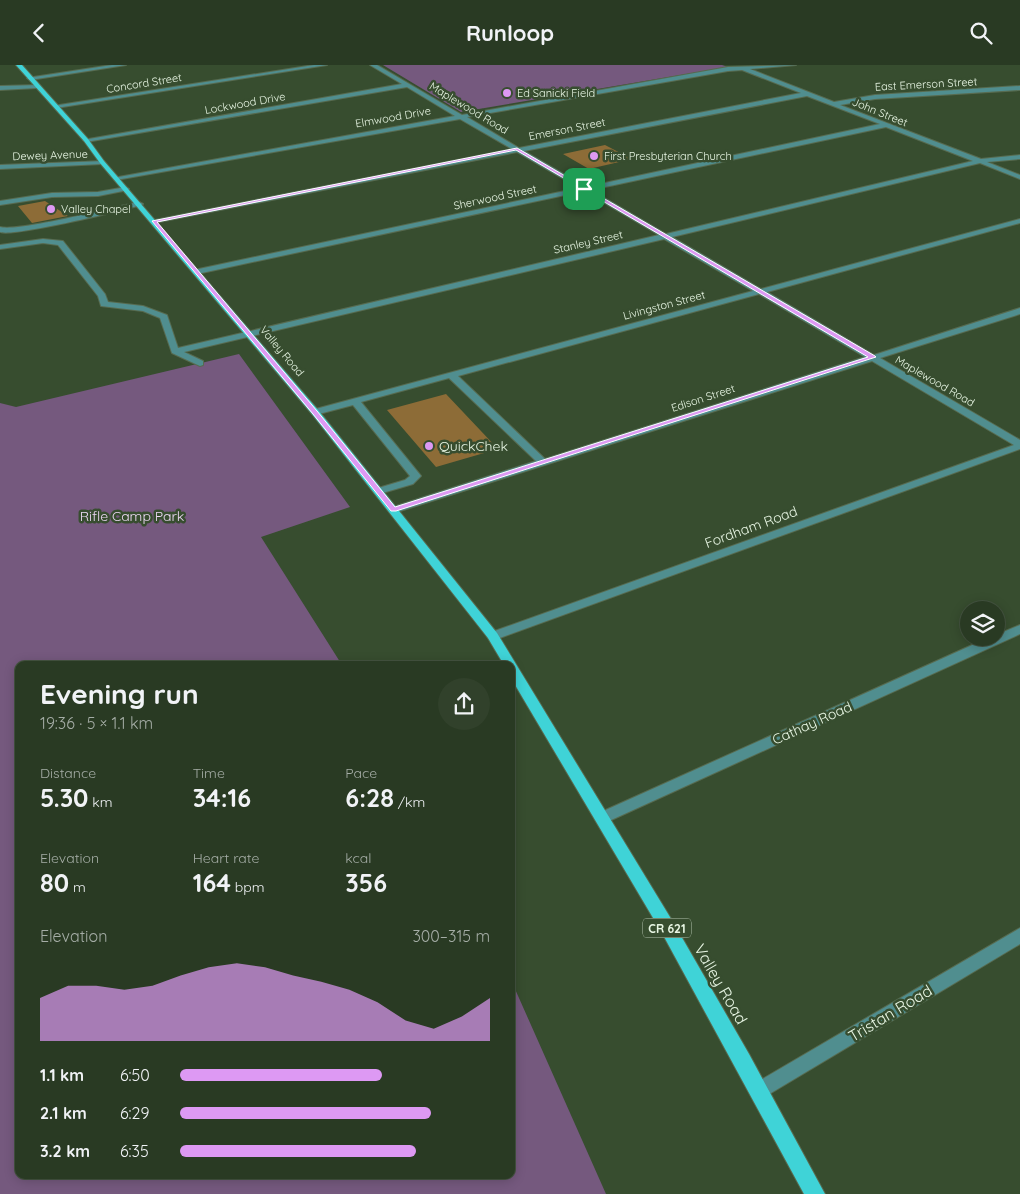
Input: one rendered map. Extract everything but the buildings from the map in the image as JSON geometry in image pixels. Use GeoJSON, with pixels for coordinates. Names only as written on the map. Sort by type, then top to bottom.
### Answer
{"type":"FeatureCollection","features":[{"type":"Feature","properties":{"kind":"main road","name":"Valley Road"},"geometry":{"type":"LineString","coordinates":[[19,65],[86,140],[102,162],[315,412],[493,637],[508,661]]}},
{"type":"Feature","properties":{"kind":"main road","name":"Valley Road"},"geometry":{"type":"LineString","coordinates":[[515,672],[604,817],[760,1090],[815,1194]]}},
{"type":"Feature","properties":{"kind":"street"},"geometry":{"type":"LineString","coordinates":[[0,88],[123,65]]}},
{"type":"Feature","properties":{"kind":"street","name":"Concord Street"},"geometry":{"type":"LineString","coordinates":[[56,106],[324,65]]}},
{"type":"Feature","properties":{"kind":"street","name":"Maplewood Road"},"geometry":{"type":"LineString","coordinates":[[373,65],[1020,445]]}},
{"type":"Feature","properties":{"kind":"street","name":"John Street"},"geometry":{"type":"LineString","coordinates":[[732,65],[1020,177]]}},
{"type":"Feature","properties":{"kind":"street","name":"Elmwood Drive"},"geometry":{"type":"LineString","coordinates":[[116,178],[461,115],[740,68],[793,65]]}},
{"type":"Feature","properties":{"kind":"street","name":"Lockwood Drive"},"geometry":{"type":"LineString","coordinates":[[86,140],[408,85]]}},
{"type":"Feature","properties":{"kind":"street","name":"East Emerson Street"},"geometry":{"type":"LineString","coordinates":[[834,104],[875,97],[1020,88]]}},
{"type":"Feature","properties":{"kind":"street"},"geometry":{"type":"LineString","coordinates":[[1006,89],[1020,97]]}},
{"type":"Feature","properties":{"kind":"street","name":"Emerson Street"},"geometry":{"type":"LineString","coordinates":[[154,221],[807,94]]}},
{"type":"Feature","properties":{"kind":"street","name":"Sherwood Street"},"geometry":{"type":"LineString","coordinates":[[197,272],[886,125]]}},
{"type":"Feature","properties":{"kind":"street","name":"Stanley Street"},"geometry":{"type":"LineString","coordinates":[[175,351],[980,161],[1020,157]]}},
{"type":"Feature","properties":{"kind":"street","name":"Dewey Avenue"},"geometry":{"type":"LineString","coordinates":[[0,167],[102,162]]}},
{"type":"Feature","properties":{"kind":"street"},"geometry":{"type":"LineString","coordinates":[[0,203],[52,195],[98,194],[126,189]]}},
{"type":"Feature","properties":{"kind":"street"},"geometry":{"type":"LineString","coordinates":[[0,229],[6,231],[25,228],[139,204]]}},
{"type":"Feature","properties":{"kind":"street","name":"Livingston Street"},"geometry":{"type":"LineString","coordinates":[[315,412],[1020,221]]}},
{"type":"Feature","properties":{"kind":"street"},"geometry":{"type":"LineString","coordinates":[[0,247],[43,241],[60,243],[102,296],[104,304],[139,307],[164,317],[175,351],[200,363]]}},
{"type":"Feature","properties":{"kind":"street","name":"Edison Street"},"geometry":{"type":"LineString","coordinates":[[394,510],[1020,311]]}},
{"type":"Feature","properties":{"kind":"street"},"geometry":{"type":"LineString","coordinates":[[451,375],[543,462]]}},
{"type":"Feature","properties":{"kind":"street"},"geometry":{"type":"LineString","coordinates":[[355,401],[416,476],[409,482],[379,491]]}},
{"type":"Feature","properties":{"kind":"street","name":"Fordham Road"},"geometry":{"type":"LineString","coordinates":[[493,637],[1020,445]]}},
{"type":"Feature","properties":{"kind":"street","name":"Cathay Road"},"geometry":{"type":"LineString","coordinates":[[604,817],[1020,629]]}},
{"type":"Feature","properties":{"kind":"street","name":"Tristan Road"},"geometry":{"type":"LineString","coordinates":[[760,1090],[1020,935]]}},
{"type":"Feature","properties":{"kind":"green space"},"geometry":{"type":"Polygon","coordinates":[[[383,65],[722,65],[728,67],[461,112],[383,65]]]}},
{"type":"Feature","properties":{"kind":"green space","name":"Rifle Camp Park"},"geometry":{"type":"Polygon","coordinates":[[[239,354],[350,507],[261,537],[339,661],[15,661],[15,1179],[515,1179],[515,989],[606,1194],[0,1194],[0,403],[16,407],[239,354]]]}},
{"type":"Feature","properties":{"kind":"place","name":"Ed Sanicki Field"},"geometry":{"type":"Point","coordinates":[507,93]}},
{"type":"Feature","properties":{"kind":"place","name":"First Presbyterian Church"},"geometry":{"type":"Point","coordinates":[594,156]}},
{"type":"Feature","properties":{"kind":"place","name":"Valley Chapel"},"geometry":{"type":"Point","coordinates":[51,209]}},
{"type":"Feature","properties":{"kind":"place","name":"QuickChek"},"geometry":{"type":"Point","coordinates":[429,446]}},
{"type":"Feature","properties":{"kind":"route"},"geometry":{"type":"LineString","coordinates":[[517,149],[584,189],[873,357],[394,510],[315,412],[154,221],[517,149]]}}]}
